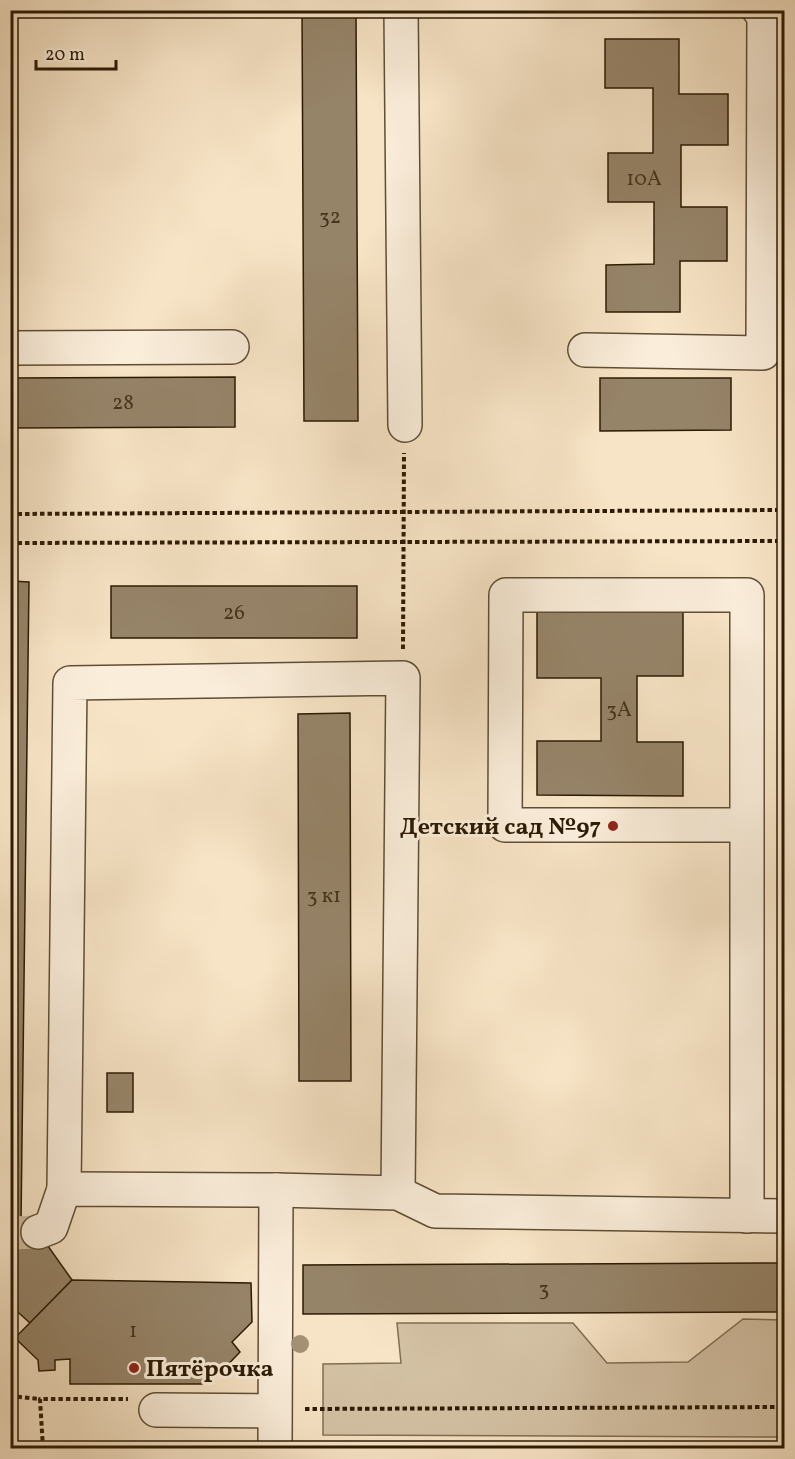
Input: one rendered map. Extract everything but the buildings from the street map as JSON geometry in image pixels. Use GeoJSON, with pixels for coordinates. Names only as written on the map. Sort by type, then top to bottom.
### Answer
{"type":"FeatureCollection","features":[{"type":"Feature","properties":{"kind":"lane"},"geometry":{"type":"LineString","coordinates":[[401,10],[405,425]]}},
{"type":"Feature","properties":{"kind":"lane"},"geometry":{"type":"LineString","coordinates":[[585,350],[763,353],[764,11],[759,10]]}},
{"type":"Feature","properties":{"kind":"lane"},"geometry":{"type":"LineString","coordinates":[[10,348],[232,348]]}},
{"type":"Feature","properties":{"kind":"lane"},"geometry":{"type":"LineString","coordinates":[[747,825],[505,825],[506,595],[747,595],[747,825],[747,1216]]}},
{"type":"Feature","properties":{"kind":"lane"},"geometry":{"type":"LineString","coordinates":[[38,1232],[51,1227],[64,1189],[70,683],[403,678],[398,1193]]}},
{"type":"Feature","properties":{"kind":"lane"},"geometry":{"type":"LineString","coordinates":[[64,1189],[398,1193],[435,1211],[784,1216]]}},
{"type":"Feature","properties":{"kind":"lane"},"geometry":{"type":"LineString","coordinates":[[275,1449],[286,1410],[276,1190]]}},
{"type":"Feature","properties":{"kind":"lane"},"geometry":{"type":"LineString","coordinates":[[156,1410],[286,1410]]}},
{"type":"Feature","properties":{"kind":"path"},"geometry":{"type":"LineString","coordinates":[[403,678],[405,425]]}},
{"type":"Feature","properties":{"kind":"path"},"geometry":{"type":"LineString","coordinates":[[10,514],[784,510]]}},
{"type":"Feature","properties":{"kind":"path"},"geometry":{"type":"LineString","coordinates":[[10,543],[784,541]]}},
{"type":"Feature","properties":{"kind":"path"},"geometry":{"type":"LineString","coordinates":[[10,1396],[39,1399],[149,1400],[156,1410]]}},
{"type":"Feature","properties":{"kind":"path"},"geometry":{"type":"LineString","coordinates":[[39,1399],[43,1449]]}},
{"type":"Feature","properties":{"kind":"path"},"geometry":{"type":"LineString","coordinates":[[286,1410],[784,1407]]}},
{"type":"Feature","properties":{"kind":"shaded area"},"geometry":{"type":"Polygon","coordinates":[[[743,1319],[784,1320],[784,1437],[323,1435],[323,1364],[401,1363],[397,1323],[573,1323],[607,1363],[688,1362],[743,1319]]]}},
{"type":"Feature","properties":{"kind":"tunnel"},"geometry":{"type":"LineString","coordinates":[[10,1233],[38,1232]]}},
{"type":"Feature","properties":{"kind":"place","name":"Детский сад №97"},"geometry":{"type":"Point","coordinates":[613,826]}},
{"type":"Feature","properties":{"kind":"place","name":"Пятёрочка"},"geometry":{"type":"Point","coordinates":[134,1368]}}]}
